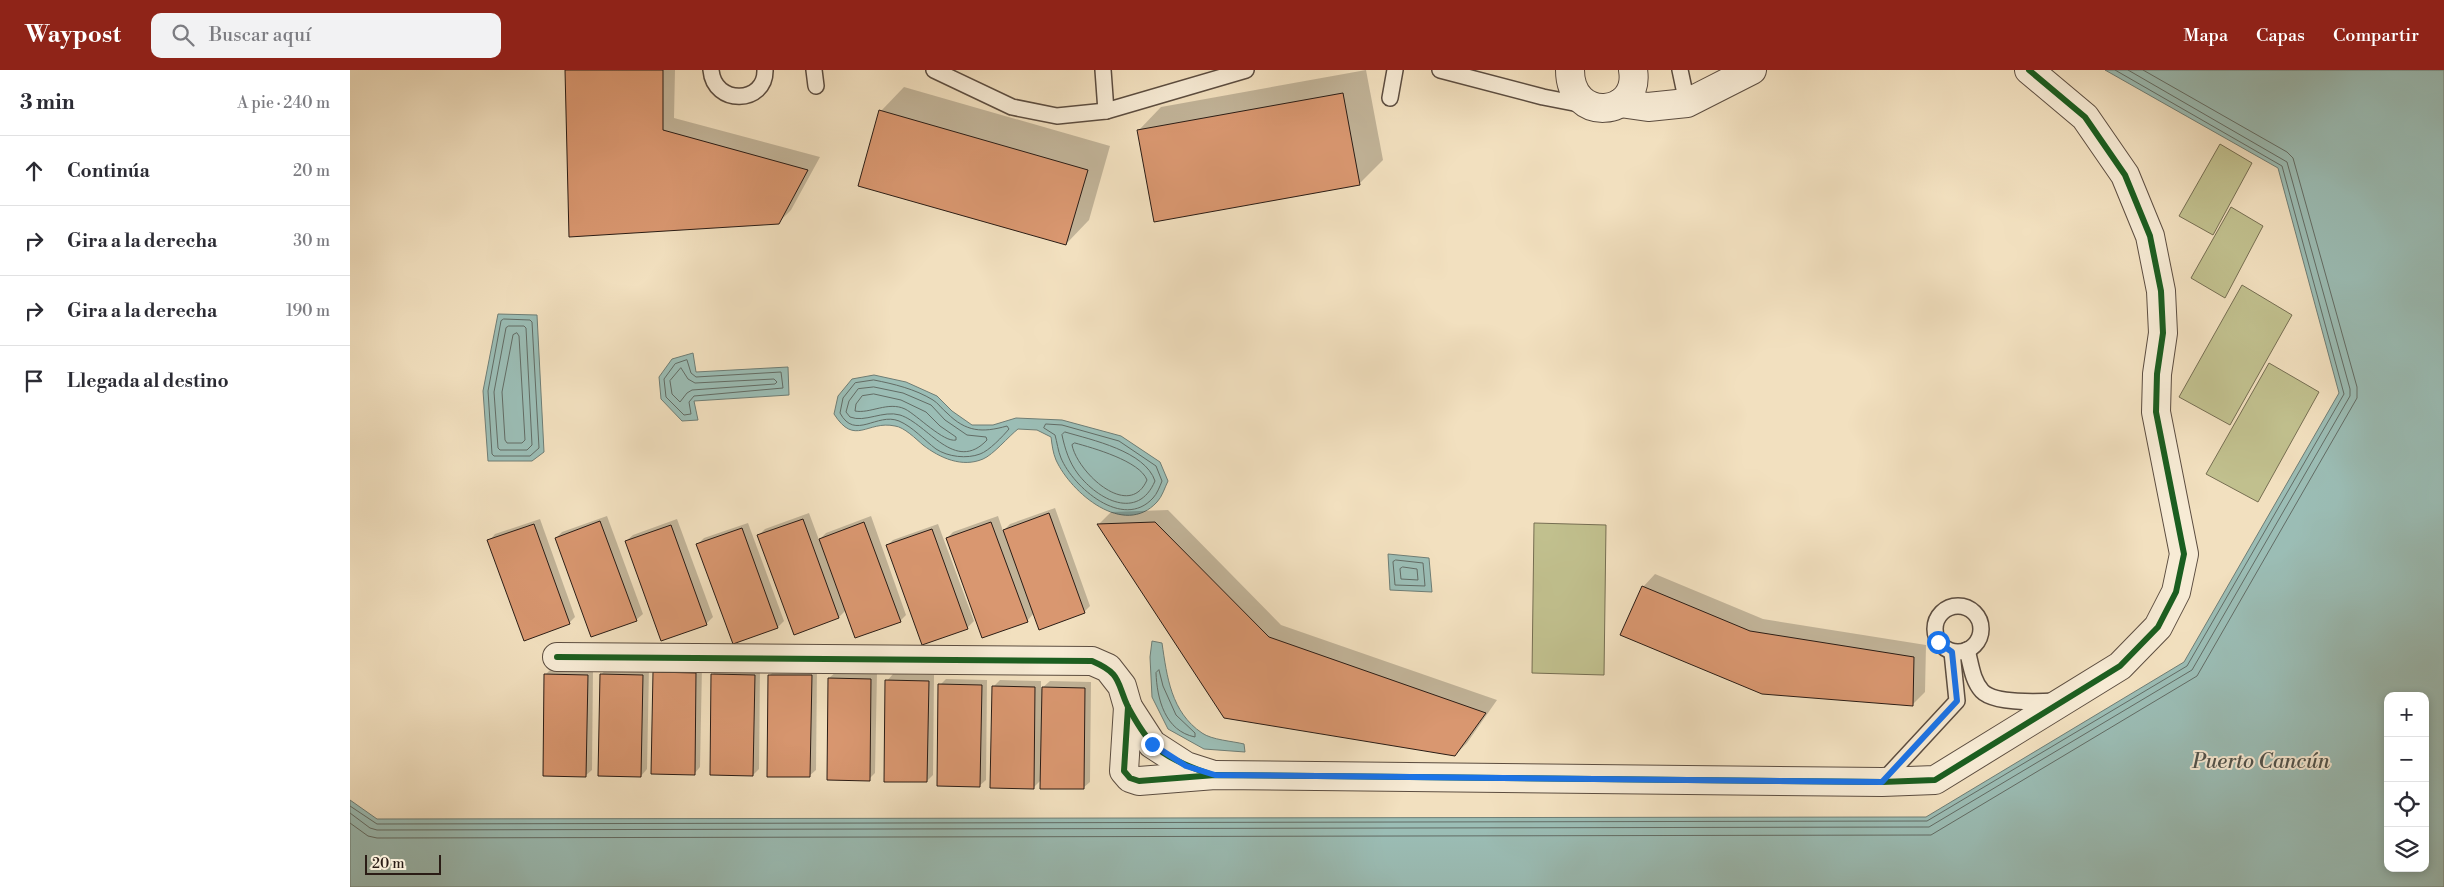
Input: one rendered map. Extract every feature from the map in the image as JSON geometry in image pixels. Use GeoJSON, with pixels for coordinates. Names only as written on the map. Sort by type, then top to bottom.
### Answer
{"type":"FeatureCollection","features":[{"type":"Feature","properties":{"kind":"street"},"geometry":{"type":"LineString","coordinates":[[1570,70],[1573,91],[1580,100],[1590,106],[1610,108],[1620,103],[1631,90],[1634,70]]}},
{"type":"Feature","properties":{"kind":"street"},"geometry":{"type":"LineString","coordinates":[[1620,103],[1648,107],[1687,103],[1752,70]]}},
{"type":"Feature","properties":{"kind":"street"},"geometry":{"type":"LineString","coordinates":[[1128,707],[1124,771],[1130,778],[1139,781],[1215,775],[1882,782],[1934,780],[2120,666],[2158,627],[2176,592],[2184,554],[2156,412],[2156,374],[2163,333],[2161,291],[2150,236],[2125,175],[2085,117],[2029,70]]}},
{"type":"Feature","properties":{"kind":"street"},"geometry":{"type":"LineString","coordinates":[[557,658],[1092,661],[1108,668],[1122,686],[1128,707],[1152,744]]}},
{"type":"Feature","properties":{"kind":"street"},"geometry":{"type":"LineString","coordinates":[[1125,755],[1135,743],[1142,741],[1152,744],[1186,766],[1215,775]]}},
{"type":"Feature","properties":{"kind":"lane"},"geometry":{"type":"LineString","coordinates":[[711,70],[715,84],[721,91],[739,97],[756,91],[762,83],[765,70]]}},
{"type":"Feature","properties":{"kind":"lane"},"geometry":{"type":"LineString","coordinates":[[814,70],[816,86]]}},
{"type":"Feature","properties":{"kind":"lane"},"geometry":{"type":"LineString","coordinates":[[934,70],[1012,106],[1057,116],[1106,111],[1246,70]]}},
{"type":"Feature","properties":{"kind":"lane"},"geometry":{"type":"LineString","coordinates":[[1103,70],[1106,111]]}},
{"type":"Feature","properties":{"kind":"lane"},"geometry":{"type":"LineString","coordinates":[[1390,98],[1395,70]]}},
{"type":"Feature","properties":{"kind":"lane"},"geometry":{"type":"LineString","coordinates":[[1440,70],[1543,97],[1590,106]]}},
{"type":"Feature","properties":{"kind":"lane"},"geometry":{"type":"LineString","coordinates":[[1680,70],[1687,103]]}},
{"type":"Feature","properties":{"kind":"lane"},"geometry":{"type":"LineString","coordinates":[[1954,605],[1969,608],[1979,619],[1981,633],[1978,641],[1967,650],[1952,652],[1938,642],[1934,627],[1940,612],[1954,605]]}},
{"type":"Feature","properties":{"kind":"lane"},"geometry":{"type":"LineString","coordinates":[[1967,650],[1974,678],[1983,692],[1994,698],[2026,701],[2062,701]]}},
{"type":"Feature","properties":{"kind":"lane"},"geometry":{"type":"LineString","coordinates":[[1882,782],[1957,701],[1952,652]]}},
{"type":"Feature","properties":{"kind":"shaded area"},"geometry":{"type":"Polygon","coordinates":[[[2220,144],[2252,163],[2213,235],[2179,216],[2220,144]]]}},
{"type":"Feature","properties":{"kind":"shaded area"},"geometry":{"type":"Polygon","coordinates":[[[2231,207],[2263,226],[2225,298],[2191,278],[2231,207]]]}},
{"type":"Feature","properties":{"kind":"shaded area"},"geometry":{"type":"Polygon","coordinates":[[[2242,285],[2292,315],[2230,425],[2179,397],[2242,285]]]}},
{"type":"Feature","properties":{"kind":"shaded area"},"geometry":{"type":"Polygon","coordinates":[[[2269,363],[2319,392],[2258,502],[2206,474],[2269,363]]]}},
{"type":"Feature","properties":{"kind":"shaded area"},"geometry":{"type":"Polygon","coordinates":[[[1534,523],[1606,525],[1604,675],[1532,673],[1534,523]]]}},
{"type":"Feature","properties":{"kind":"water","name":"Puerto Cancún"},"geometry":{"type":"Polygon","coordinates":[[[2105,70],[2444,70],[2444,887],[350,887],[350,800],[377,819],[1926,817],[2184,662],[2339,393],[2278,168],[2105,70]]]}},
{"type":"Feature","properties":{"kind":"water"},"geometry":{"type":"Polygon","coordinates":[[[498,314],[537,315],[544,452],[532,461],[488,461],[483,391],[498,314]]]}},
{"type":"Feature","properties":{"kind":"water"},"geometry":{"type":"Polygon","coordinates":[[[693,353],[696,372],[788,367],[789,395],[694,401],[698,420],[682,421],[661,399],[659,377],[672,359],[693,353]]]}},
{"type":"Feature","properties":{"kind":"water"},"geometry":{"type":"Polygon","coordinates":[[[874,375],[906,382],[937,396],[952,411],[972,425],[993,425],[1016,418],[1062,420],[1121,436],[1160,462],[1168,481],[1159,500],[1144,512],[1129,515],[1114,513],[1100,507],[1073,486],[1056,460],[1051,437],[1037,430],[1018,429],[987,457],[975,462],[959,462],[944,458],[923,445],[906,431],[895,426],[877,426],[855,431],[848,429],[834,414],[838,396],[852,379],[874,375]]]}},
{"type":"Feature","properties":{"kind":"water"},"geometry":{"type":"Polygon","coordinates":[[[1388,554],[1429,558],[1432,592],[1390,590],[1388,554]]]}},
{"type":"Feature","properties":{"kind":"water"},"geometry":{"type":"Polygon","coordinates":[[[1152,641],[1162,643],[1172,693],[1183,715],[1206,735],[1244,744],[1245,752],[1204,749],[1168,729],[1152,697],[1150,657],[1152,641]]]}},
{"type":"Feature","properties":{"kind":"building"},"geometry":{"type":"Polygon","coordinates":[[[565,70],[663,70],[663,130],[808,170],[779,224],[569,237],[565,70]]]}},
{"type":"Feature","properties":{"kind":"building"},"geometry":{"type":"Polygon","coordinates":[[[1343,93],[1360,185],[1154,222],[1137,130],[1343,93]]]}},
{"type":"Feature","properties":{"kind":"building"},"geometry":{"type":"Polygon","coordinates":[[[879,110],[1088,170],[1066,245],[858,186],[879,110]]]}},
{"type":"Feature","properties":{"kind":"building"},"geometry":{"type":"Polygon","coordinates":[[[1049,513],[1085,613],[1039,630],[1003,530],[1049,513]]]}},
{"type":"Feature","properties":{"kind":"building"},"geometry":{"type":"Polygon","coordinates":[[[803,519],[839,618],[794,635],[757,535],[803,519]]]}},
{"type":"Feature","properties":{"kind":"building"},"geometry":{"type":"Polygon","coordinates":[[[600,521],[637,621],[591,637],[555,538],[600,521]]]}},
{"type":"Feature","properties":{"kind":"building"},"geometry":{"type":"Polygon","coordinates":[[[864,522],[901,622],[855,638],[819,539],[864,522]]]}},
{"type":"Feature","properties":{"kind":"building"},"geometry":{"type":"Polygon","coordinates":[[[991,522],[1028,622],[982,638],[946,538],[991,522]]]}},
{"type":"Feature","properties":{"kind":"building"},"geometry":{"type":"Polygon","coordinates":[[[1155,522],[1269,637],[1486,713],[1455,756],[1224,718],[1097,524],[1155,522]]]}},
{"type":"Feature","properties":{"kind":"building"},"geometry":{"type":"Polygon","coordinates":[[[534,524],[570,624],[524,641],[487,540],[534,524]]]}},
{"type":"Feature","properties":{"kind":"building"},"geometry":{"type":"Polygon","coordinates":[[[671,525],[707,625],[661,641],[625,541],[671,525]]]}},
{"type":"Feature","properties":{"kind":"building"},"geometry":{"type":"Polygon","coordinates":[[[742,528],[778,628],[733,644],[696,544],[742,528]]]}},
{"type":"Feature","properties":{"kind":"building"},"geometry":{"type":"Polygon","coordinates":[[[932,529],[968,629],[922,645],[886,545],[932,529]]]}},
{"type":"Feature","properties":{"kind":"building"},"geometry":{"type":"Polygon","coordinates":[[[1642,586],[1750,631],[1914,657],[1913,706],[1762,694],[1620,635],[1642,586]]]}},
{"type":"Feature","properties":{"kind":"building"},"geometry":{"type":"Polygon","coordinates":[[[653,672],[696,673],[695,775],[651,774],[653,672]]]}},
{"type":"Feature","properties":{"kind":"building"},"geometry":{"type":"Polygon","coordinates":[[[544,674],[588,675],[586,777],[543,776],[544,674]]]}},
{"type":"Feature","properties":{"kind":"building"},"geometry":{"type":"Polygon","coordinates":[[[600,674],[643,675],[641,777],[598,776],[600,674]]]}},
{"type":"Feature","properties":{"kind":"building"},"geometry":{"type":"Polygon","coordinates":[[[711,674],[755,675],[753,776],[710,775],[711,674]]]}},
{"type":"Feature","properties":{"kind":"building"},"geometry":{"type":"Polygon","coordinates":[[[768,675],[812,675],[810,777],[767,777],[768,675]]]}},
{"type":"Feature","properties":{"kind":"building"},"geometry":{"type":"Polygon","coordinates":[[[828,678],[871,679],[870,781],[827,780],[828,678]]]}},
{"type":"Feature","properties":{"kind":"building"},"geometry":{"type":"Polygon","coordinates":[[[885,680],[929,681],[927,782],[884,782],[885,680]]]}},
{"type":"Feature","properties":{"kind":"building"},"geometry":{"type":"Polygon","coordinates":[[[938,684],[982,685],[980,787],[937,786],[938,684]]]}},
{"type":"Feature","properties":{"kind":"building"},"geometry":{"type":"Polygon","coordinates":[[[992,686],[1035,687],[1034,789],[990,788],[992,686]]]}},
{"type":"Feature","properties":{"kind":"building"},"geometry":{"type":"Polygon","coordinates":[[[1042,687],[1085,688],[1084,789],[1040,789],[1042,687]]]}},
{"type":"Feature","properties":{"kind":"cycle path"},"geometry":{"type":"LineString","coordinates":[[1128,707],[1124,771],[1130,778],[1139,781],[1215,775],[1882,782],[1935,780],[2120,666],[2158,627],[2176,592],[2184,554],[2156,412],[2157,374],[2163,333],[2161,291],[2150,236],[2125,175],[2085,117],[2029,70]]}},
{"type":"Feature","properties":{"kind":"cycle path"},"geometry":{"type":"LineString","coordinates":[[557,657],[1092,661],[1109,670],[1117,679],[1128,707],[1136,721],[1157,748],[1179,762],[1210,774]]}},
{"type":"Feature","properties":{"kind":"route"},"geometry":{"type":"LineString","coordinates":[[1152,744],[1186,766],[1215,775],[1882,782],[1957,701],[1952,652],[1938,642]]}}]}
